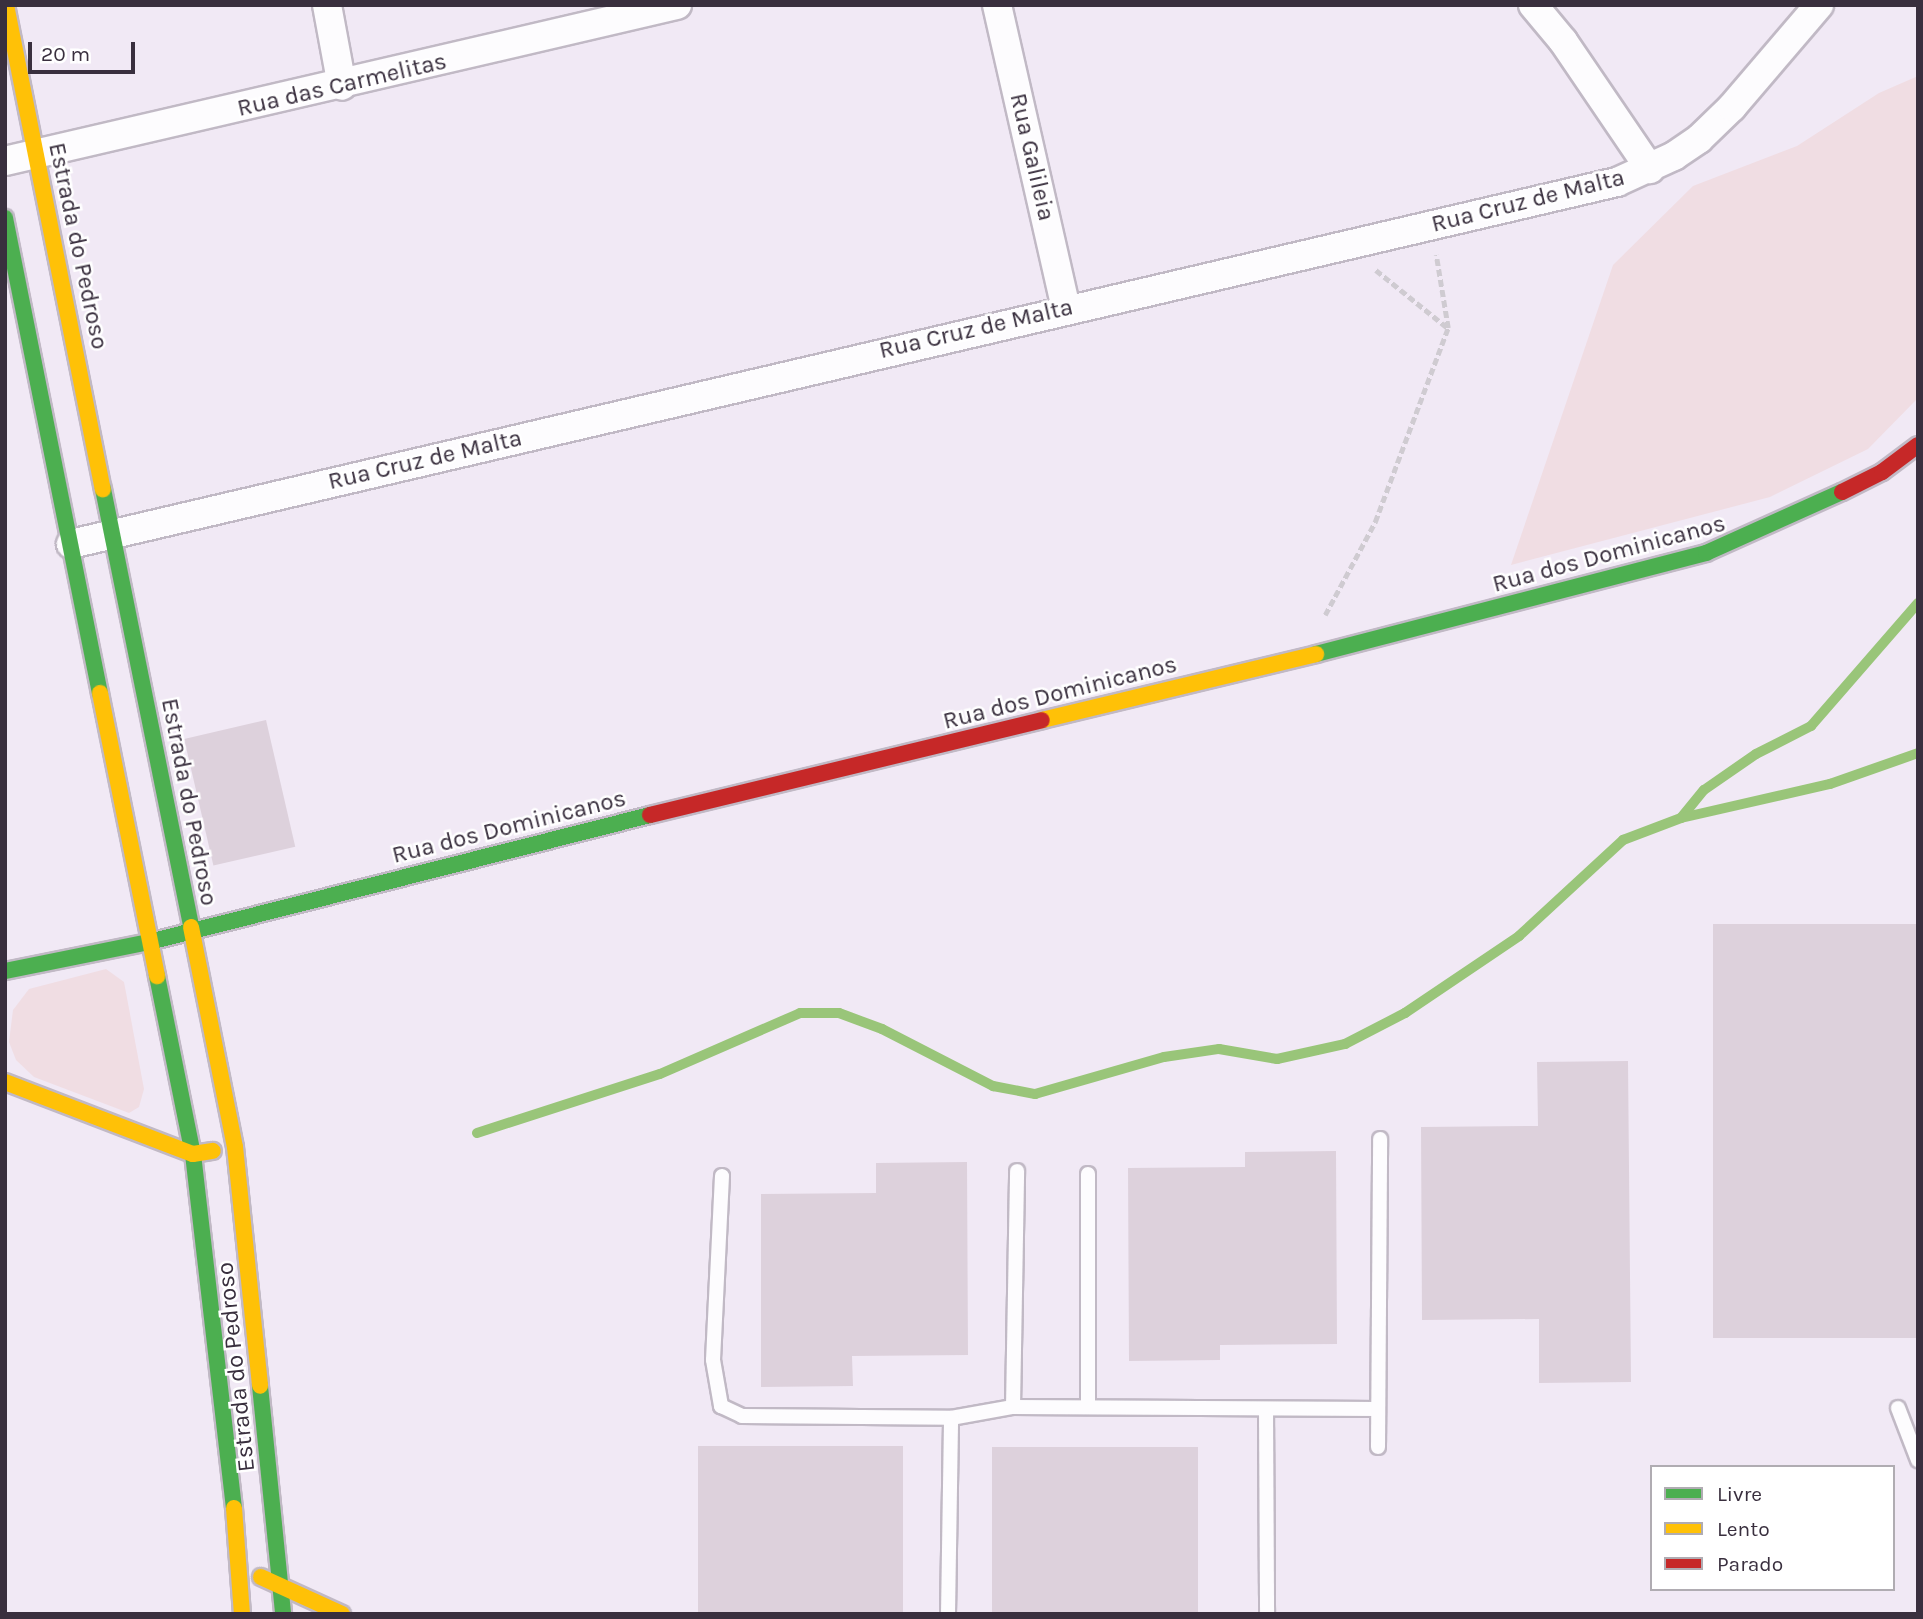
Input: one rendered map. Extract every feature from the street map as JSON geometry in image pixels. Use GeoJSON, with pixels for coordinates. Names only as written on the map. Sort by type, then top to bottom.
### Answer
{"type":"FeatureCollection","features":[{"type":"Feature","properties":{"kind":"main road","name":"Estrada do Pedroso"},"geometry":{"type":"LineString","coordinates":[[6,5],[235,1147],[283,1585],[283,1614]]}},
{"type":"Feature","properties":{"kind":"main road","name":"Estrada do Pedroso"},"geometry":{"type":"LineString","coordinates":[[5,218],[192,1154],[241,1569],[242,1614]]}},
{"type":"Feature","properties":{"kind":"main road","name":"Rua dos Dominicanos"},"geometry":{"type":"LineString","coordinates":[[7,979],[27,969],[149,942],[1301,659],[1717,549],[1786,521],[1882,472],[1918,445]]}},
{"type":"Feature","properties":{"kind":"main road"},"geometry":{"type":"LineString","coordinates":[[5,1082],[192,1154],[235,1147]]}},
{"type":"Feature","properties":{"kind":"main road"},"geometry":{"type":"LineString","coordinates":[[241,1569],[283,1585],[342,1614]]}},
{"type":"Feature","properties":{"kind":"street"},"geometry":{"type":"LineString","coordinates":[[327,5],[342,86]]}},
{"type":"Feature","properties":{"kind":"street","name":"Rua Galileia"},"geometry":{"type":"LineString","coordinates":[[997,5],[1066,308]]}},
{"type":"Feature","properties":{"kind":"street"},"geometry":{"type":"LineString","coordinates":[[1533,5],[1650,169]]}},
{"type":"Feature","properties":{"kind":"street","name":"Rua Cruz de Malta"},"geometry":{"type":"LineString","coordinates":[[71,544],[1066,308],[1585,190],[1650,169],[1699,139],[1732,107],[1819,5]]}},
{"type":"Feature","properties":{"kind":"street","name":"Rua das Carmelitas"},"geometry":{"type":"LineString","coordinates":[[5,161],[342,86],[664,7]]}},
{"type":"Feature","properties":{"kind":"lane"},"geometry":{"type":"LineString","coordinates":[[1378,1447],[1380,1139]]}},
{"type":"Feature","properties":{"kind":"lane"},"geometry":{"type":"LineString","coordinates":[[1013,1407],[1017,1171]]}},
{"type":"Feature","properties":{"kind":"lane"},"geometry":{"type":"LineString","coordinates":[[1088,1174],[1088,1407]]}},
{"type":"Feature","properties":{"kind":"lane"},"geometry":{"type":"LineString","coordinates":[[722,1176],[712,1360],[721,1406],[742,1416],[774,1420],[951,1418],[1013,1407],[1378,1409]]}},
{"type":"Feature","properties":{"kind":"lane"},"geometry":{"type":"LineString","coordinates":[[1898,1408],[1918,1460]]}},
{"type":"Feature","properties":{"kind":"lane"},"geometry":{"type":"LineString","coordinates":[[1266,1409],[1267,1614]]}},
{"type":"Feature","properties":{"kind":"lane"},"geometry":{"type":"LineString","coordinates":[[947,1614],[951,1418]]}},
{"type":"Feature","properties":{"kind":"path"},"geometry":{"type":"LineString","coordinates":[[1301,659],[1375,522],[1448,328],[1447,298],[1429,225]]}},
{"type":"Feature","properties":{"kind":"path"},"geometry":{"type":"LineString","coordinates":[[1346,246],[1448,328]]}},
{"type":"Feature","properties":{"kind":"shaded area"},"geometry":{"type":"Polygon","coordinates":[[[1918,76],[1918,398],[1868,449],[1770,497],[1511,565],[1613,265],[1693,186],[1797,146],[1879,93],[1918,76]]]}},
{"type":"Feature","properties":{"kind":"shaded area"},"geometry":{"type":"Polygon","coordinates":[[[106,969],[124,982],[144,1089],[139,1107],[129,1113],[34,1077],[16,1060],[9,1042],[13,1010],[29,989],[106,969]]]}},
{"type":"Feature","properties":{"kind":"building"},"geometry":{"type":"Polygon","coordinates":[[[266,720],[295,847],[213,866],[184,739],[266,720]]]}},
{"type":"Feature","properties":{"kind":"building"},"geometry":{"type":"Polygon","coordinates":[[[1713,924],[1918,924],[1918,1338],[1713,1338],[1713,924]]]}},
{"type":"Feature","properties":{"kind":"building"},"geometry":{"type":"Polygon","coordinates":[[[1628,1061],[1631,1382],[1539,1383],[1539,1319],[1422,1320],[1421,1127],[1538,1126],[1537,1062],[1628,1061]]]}},
{"type":"Feature","properties":{"kind":"building"},"geometry":{"type":"Polygon","coordinates":[[[1336,1151],[1337,1344],[1220,1345],[1220,1360],[1129,1361],[1128,1168],[1245,1167],[1245,1152],[1336,1151]]]}},
{"type":"Feature","properties":{"kind":"building"},"geometry":{"type":"Polygon","coordinates":[[[967,1162],[968,1355],[852,1356],[853,1386],[761,1387],[761,1194],[876,1193],[876,1163],[967,1162]]]}},
{"type":"Feature","properties":{"kind":"building"},"geometry":{"type":"Polygon","coordinates":[[[698,1446],[903,1446],[903,1614],[698,1614],[698,1446]]]}},
{"type":"Feature","properties":{"kind":"building"},"geometry":{"type":"Polygon","coordinates":[[[992,1447],[1198,1447],[1198,1614],[992,1614],[992,1447]]]}},
{"type":"Feature","properties":{"kind":"waterway"},"geometry":{"type":"LineString","coordinates":[[1681,818],[1704,790],[1756,754],[1811,726],[1918,603]]}},
{"type":"Feature","properties":{"kind":"waterway"},"geometry":{"type":"LineString","coordinates":[[477,1133],[660,1074],[800,1013],[839,1013],[882,1029],[993,1086],[1035,1094],[1164,1057],[1219,1049],[1277,1059],[1345,1044],[1405,1013],[1519,936],[1623,840],[1681,818],[1830,784],[1918,753]]}},
{"type":"Feature","properties":{"kind":"traffic: fast"},"geometry":{"type":"LineString","coordinates":[[5,218],[100,693]]}},
{"type":"Feature","properties":{"kind":"traffic: fast"},"geometry":{"type":"LineString","coordinates":[[103,489],[191,927]]}},
{"type":"Feature","properties":{"kind":"traffic: fast"},"geometry":{"type":"LineString","coordinates":[[1316,654],[1706,553],[1842,492]]}},
{"type":"Feature","properties":{"kind":"traffic: fast"},"geometry":{"type":"LineString","coordinates":[[5,971],[149,942],[650,815]]}},
{"type":"Feature","properties":{"kind":"traffic: fast"},"geometry":{"type":"LineString","coordinates":[[157,976],[193,1154],[234,1508]]}},
{"type":"Feature","properties":{"kind":"traffic: fast"},"geometry":{"type":"LineString","coordinates":[[260,1386],[283,1614]]}},
{"type":"Feature","properties":{"kind":"traffic: slow"},"geometry":{"type":"LineString","coordinates":[[6,5],[103,489]]}},
{"type":"Feature","properties":{"kind":"traffic: slow"},"geometry":{"type":"LineString","coordinates":[[1042,720],[1316,654]]}},
{"type":"Feature","properties":{"kind":"traffic: slow"},"geometry":{"type":"LineString","coordinates":[[100,693],[157,976]]}},
{"type":"Feature","properties":{"kind":"traffic: slow"},"geometry":{"type":"LineString","coordinates":[[191,927],[235,1147],[260,1386]]}},
{"type":"Feature","properties":{"kind":"traffic: slow"},"geometry":{"type":"LineString","coordinates":[[5,1082],[193,1154],[213,1151]]}},
{"type":"Feature","properties":{"kind":"traffic: slow"},"geometry":{"type":"LineString","coordinates":[[234,1508],[242,1614]]}},
{"type":"Feature","properties":{"kind":"traffic: slow"},"geometry":{"type":"LineString","coordinates":[[261,1577],[342,1614]]}},
{"type":"Feature","properties":{"kind":"traffic: jam"},"geometry":{"type":"LineString","coordinates":[[1842,492],[1882,472],[1918,445]]}},
{"type":"Feature","properties":{"kind":"traffic: jam"},"geometry":{"type":"LineString","coordinates":[[650,815],[1042,720]]}}]}
